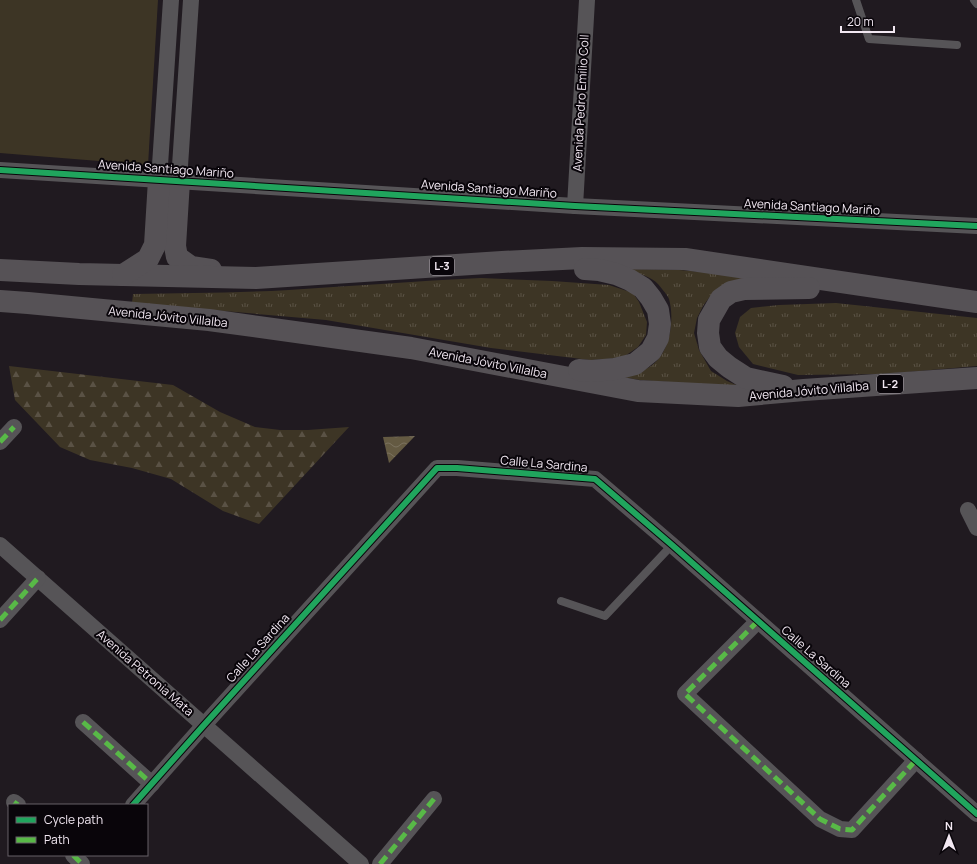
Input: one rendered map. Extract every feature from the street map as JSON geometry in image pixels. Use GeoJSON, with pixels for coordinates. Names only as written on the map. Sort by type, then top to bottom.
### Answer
{"type":"FeatureCollection","features":[{"type":"Feature","properties":{"kind":"main road"},"geometry":{"type":"LineString","coordinates":[[124,275],[148,258],[155,245],[169,180]]}},
{"type":"Feature","properties":{"kind":"main road"},"geometry":{"type":"LineString","coordinates":[[169,180],[177,257],[191,266],[256,278]]}},
{"type":"Feature","properties":{"kind":"main road","name":"L-3"},"geometry":{"type":"LineString","coordinates":[[0,270],[256,278],[582,258],[685,259],[882,288]]}},
{"type":"Feature","properties":{"kind":"main road"},"geometry":{"type":"LineString","coordinates":[[492,363],[591,371],[615,369],[635,364],[651,351],[658,338],[660,324],[658,310],[652,298],[643,288],[616,274],[600,270],[502,262]]}},
{"type":"Feature","properties":{"kind":"main road"},"geometry":{"type":"LineString","coordinates":[[804,390],[746,378],[718,358],[710,347],[708,333],[709,320],[721,299],[731,292],[744,289],[882,288],[977,302]]}},
{"type":"Feature","properties":{"kind":"main road","name":"Avenida Jóvito Villalba"},"geometry":{"type":"LineString","coordinates":[[0,302],[209,320],[411,348],[638,391],[738,396],[977,378]]}},
{"type":"Feature","properties":{"kind":"street"},"geometry":{"type":"LineString","coordinates":[[169,180],[171,0]]}},
{"type":"Feature","properties":{"kind":"street"},"geometry":{"type":"LineString","coordinates":[[169,180],[191,0]]}},
{"type":"Feature","properties":{"kind":"street","name":"Avenida Pedro Emilio Coll"},"geometry":{"type":"LineString","coordinates":[[576,206],[587,0]]}},
{"type":"Feature","properties":{"kind":"street","name":"Avenida Santiago Mariño"},"geometry":{"type":"LineString","coordinates":[[0,170],[576,206],[977,226]]}},
{"type":"Feature","properties":{"kind":"street"},"geometry":{"type":"LineString","coordinates":[[0,442],[14,427]]}},
{"type":"Feature","properties":{"kind":"street","name":"Calle La Sardina"},"geometry":{"type":"LineString","coordinates":[[134,804],[437,468],[457,468],[595,479],[977,814]]}},
{"type":"Feature","properties":{"kind":"street"},"geometry":{"type":"LineString","coordinates":[[968,510],[977,528]]}},
{"type":"Feature","properties":{"kind":"street","name":"Avenida Petronia Mata"},"geometry":{"type":"LineString","coordinates":[[0,545],[362,864]]}},
{"type":"Feature","properties":{"kind":"street"},"geometry":{"type":"LineString","coordinates":[[0,620],[38,578]]}},
{"type":"Feature","properties":{"kind":"street"},"geometry":{"type":"LineString","coordinates":[[758,621],[685,694],[820,819],[840,829],[852,830],[916,760]]}},
{"type":"Feature","properties":{"kind":"street"},"geometry":{"type":"LineString","coordinates":[[83,722],[152,784]]}},
{"type":"Feature","properties":{"kind":"street"},"geometry":{"type":"LineString","coordinates":[[380,864],[434,799]]}},
{"type":"Feature","properties":{"kind":"street"},"geometry":{"type":"LineString","coordinates":[[73,856],[82,864],[89,856]]}},
{"type":"Feature","properties":{"kind":"lane"},"geometry":{"type":"LineString","coordinates":[[856,0],[869,39],[957,45]]}},
{"type":"Feature","properties":{"kind":"lane"},"geometry":{"type":"LineString","coordinates":[[974,0],[977,4]]}},
{"type":"Feature","properties":{"kind":"lane"},"geometry":{"type":"LineString","coordinates":[[561,601],[605,616],[672,545]]}},
{"type":"Feature","properties":{"kind":"green space"},"geometry":{"type":"Polygon","coordinates":[[[0,0],[158,0],[148,165],[0,153],[0,0]]]}},
{"type":"Feature","properties":{"kind":"green space"},"geometry":{"type":"Polygon","coordinates":[[[628,269],[679,270],[759,277],[711,295],[697,318],[694,333],[699,350],[711,371],[727,381],[741,387],[640,380],[622,377],[645,369],[657,360],[667,345],[671,326],[671,307],[669,299],[665,293],[652,279],[628,269]]]}},
{"type":"Feature","properties":{"kind":"green space"},"geometry":{"type":"Polygon","coordinates":[[[481,278],[609,285],[633,293],[639,302],[647,322],[646,335],[638,347],[622,358],[590,360],[491,348],[326,320],[132,303],[133,294],[270,291],[481,278]]]}},
{"type":"Feature","properties":{"kind":"green space"},"geometry":{"type":"Polygon","coordinates":[[[836,303],[977,318],[977,366],[884,374],[798,375],[753,364],[739,347],[735,333],[740,317],[751,308],[779,305],[836,303]]]}},
{"type":"Feature","properties":{"kind":"green space"},"geometry":{"type":"Polygon","coordinates":[[[9,366],[173,385],[220,412],[255,427],[280,430],[308,430],[349,427],[259,524],[223,511],[171,479],[132,468],[90,460],[60,447],[15,400],[9,366]]]}},
{"type":"Feature","properties":{"kind":"water"},"geometry":{"type":"Polygon","coordinates":[[[415,436],[389,463],[383,437],[415,436]]]}},
{"type":"Feature","properties":{"kind":"marked path"},"geometry":{"type":"LineString","coordinates":[[0,442],[14,427]]}},
{"type":"Feature","properties":{"kind":"marked path"},"geometry":{"type":"LineString","coordinates":[[0,620],[38,578]]}},
{"type":"Feature","properties":{"kind":"marked path"},"geometry":{"type":"LineString","coordinates":[[758,621],[685,694],[820,819],[840,829],[852,830],[916,760]]}},
{"type":"Feature","properties":{"kind":"marked path"},"geometry":{"type":"LineString","coordinates":[[83,722],[152,784]]}},
{"type":"Feature","properties":{"kind":"marked path"},"geometry":{"type":"LineString","coordinates":[[380,864],[434,799]]}},
{"type":"Feature","properties":{"kind":"marked path"},"geometry":{"type":"LineString","coordinates":[[74,856],[82,864]]}},
{"type":"Feature","properties":{"kind":"cycle path"},"geometry":{"type":"LineString","coordinates":[[0,170],[575,206],[977,226]]}},
{"type":"Feature","properties":{"kind":"cycle path"},"geometry":{"type":"LineString","coordinates":[[134,804],[437,468],[457,468],[595,479],[977,814]]}}]}
